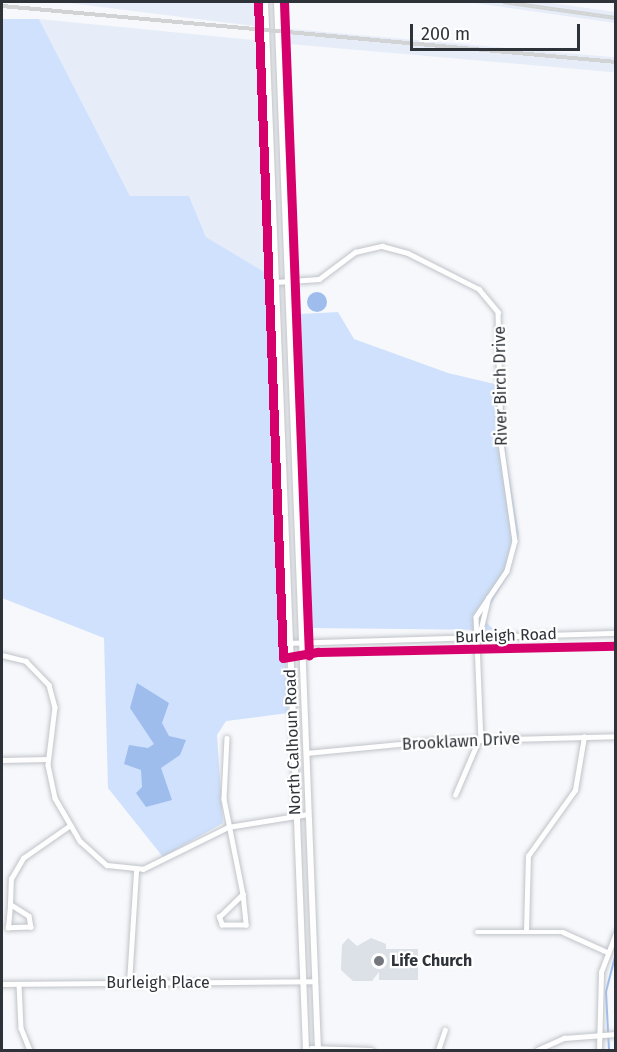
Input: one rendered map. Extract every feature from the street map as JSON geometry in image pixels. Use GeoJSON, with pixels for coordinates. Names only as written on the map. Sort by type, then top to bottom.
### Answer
{"type":"FeatureCollection","features":[{"type":"Feature","properties":{"kind":"main road","name":"North Calhoun Road"},"geometry":{"type":"LineString","coordinates":[[265,2],[303,981],[313,1049]]}},
{"type":"Feature","properties":{"kind":"main road","name":"North Calhoun Road"},"geometry":{"type":"LineString","coordinates":[[277,2],[315,981],[313,1049]]}},
{"type":"Feature","properties":{"kind":"street","name":"River Birch Drive"},"geometry":{"type":"LineString","coordinates":[[275,282],[319,279],[355,252],[382,246],[468,283],[494,303],[502,330],[501,443],[515,541],[507,571],[476,617],[479,637]]}},
{"type":"Feature","properties":{"kind":"street","name":"River Birch Drive"},"geometry":{"type":"LineString","coordinates":[[479,637],[488,598]]}},
{"type":"Feature","properties":{"kind":"street","name":"Burleigh Road"},"geometry":{"type":"LineString","coordinates":[[289,643],[615,633]]}},
{"type":"Feature","properties":{"kind":"street"},"geometry":{"type":"LineString","coordinates":[[455,795],[480,739],[479,637]]}},
{"type":"Feature","properties":{"kind":"street"},"geometry":{"type":"LineString","coordinates":[[2,655],[26,661],[49,685],[55,707],[48,759],[55,798],[69,826],[100,861],[136,871],[228,826],[308,814]]}},
{"type":"Feature","properties":{"kind":"street","name":"Brooklawn Drive"},"geometry":{"type":"LineString","coordinates":[[306,753],[480,739],[615,736]]}},
{"type":"Feature","properties":{"kind":"street"},"geometry":{"type":"LineString","coordinates":[[526,930],[528,856],[575,790],[584,737]]}},
{"type":"Feature","properties":{"kind":"street"},"geometry":{"type":"LineString","coordinates":[[227,738],[223,783],[228,826],[243,894],[246,925],[222,925],[219,917],[243,894]]}},
{"type":"Feature","properties":{"kind":"street"},"geometry":{"type":"LineString","coordinates":[[2,760],[48,759]]}},
{"type":"Feature","properties":{"kind":"street"},"geometry":{"type":"LineString","coordinates":[[10,904],[29,916],[31,927],[8,928],[11,879],[23,858],[69,826]]}},
{"type":"Feature","properties":{"kind":"street"},"geometry":{"type":"LineString","coordinates":[[129,983],[136,871]]}},
{"type":"Feature","properties":{"kind":"street"},"geometry":{"type":"LineString","coordinates":[[477,932],[526,930],[573,934],[607,952]]}},
{"type":"Feature","properties":{"kind":"street"},"geometry":{"type":"LineString","coordinates":[[599,1050],[602,1034],[599,987],[607,952],[615,933]]}},
{"type":"Feature","properties":{"kind":"street","name":"Burleigh Place"},"geometry":{"type":"LineString","coordinates":[[2,984],[315,981]]}},
{"type":"Feature","properties":{"kind":"street"},"geometry":{"type":"LineString","coordinates":[[19,984],[21,1029],[30,1050]]}},
{"type":"Feature","properties":{"kind":"street"},"geometry":{"type":"LineString","coordinates":[[438,1050],[445,1030]]}},
{"type":"Feature","properties":{"kind":"street"},"geometry":{"type":"LineString","coordinates":[[537,1050],[564,1038],[614,1034]]}},
{"type":"Feature","properties":{"kind":"street"},"geometry":{"type":"LineString","coordinates":[[313,1049],[371,1050]]}},
{"type":"Feature","properties":{"kind":"shaded area"},"geometry":{"type":"Polygon","coordinates":[[[61,2],[261,2],[262,27],[61,2]]]}},
{"type":"Feature","properties":{"kind":"shaded area"},"geometry":{"type":"Polygon","coordinates":[[[467,2],[544,2],[615,12],[615,23],[467,2]]]}},
{"type":"Feature","properties":{"kind":"shaded area"},"geometry":{"type":"Polygon","coordinates":[[[2,19],[39,19],[130,196],[189,196],[206,237],[271,276],[288,713],[226,721],[217,735],[223,823],[163,857],[108,788],[104,638],[2,598],[2,19]]]}},
{"type":"Feature","properties":{"kind":"shaded area"},"geometry":{"type":"Polygon","coordinates":[[[39,19],[263,41],[271,276],[206,237],[189,196],[130,196],[39,19]]]}},
{"type":"Feature","properties":{"kind":"shaded area"},"geometry":{"type":"Polygon","coordinates":[[[279,28],[615,57],[613,72],[278,43],[279,28]]]}},
{"type":"Feature","properties":{"kind":"shaded area"},"geometry":{"type":"Polygon","coordinates":[[[338,312],[354,339],[448,373],[503,386],[506,456],[519,534],[510,572],[488,609],[487,623],[494,630],[313,628],[301,314],[338,312]]]}},
{"type":"Feature","properties":{"kind":"water"},"geometry":{"type":"Polygon","coordinates":[[[317,292],[324,295],[327,302],[324,309],[317,312],[310,309],[307,302],[310,295],[317,292]]]}},
{"type":"Feature","properties":{"kind":"water"},"geometry":{"type":"Polygon","coordinates":[[[137,683],[169,703],[162,723],[169,736],[186,740],[180,755],[161,768],[172,800],[146,807],[136,793],[142,787],[141,770],[124,764],[129,745],[148,748],[154,744],[130,708],[137,683]]]}},
{"type":"Feature","properties":{"kind":"building","name":"Life Church"},"geometry":{"type":"Polygon","coordinates":[[[348,938],[357,946],[371,938],[386,944],[386,949],[418,949],[418,980],[379,980],[379,972],[372,981],[353,981],[341,970],[342,945],[348,938]]]}},
{"type":"Feature","properties":{"kind":"waterway"},"geometry":{"type":"LineString","coordinates":[[609,1050],[606,992],[616,953]]}},
{"type":"Feature","properties":{"kind":"railway"},"geometry":{"type":"LineString","coordinates":[[503,2],[616,18]]}},
{"type":"Feature","properties":{"kind":"railway"},"geometry":{"type":"LineString","coordinates":[[2,6],[616,62]]}},
{"type":"Feature","properties":{"kind":"cycle path"},"geometry":{"type":"LineString","coordinates":[[258,2],[283,658],[318,652],[616,646]]}},
{"type":"Feature","properties":{"kind":"cycle path"},"geometry":{"type":"LineString","coordinates":[[284,2],[309,656]]}},
{"type":"Feature","properties":{"kind":"place","name":"Life Church"},"geometry":{"type":"Point","coordinates":[379,961]}}]}
